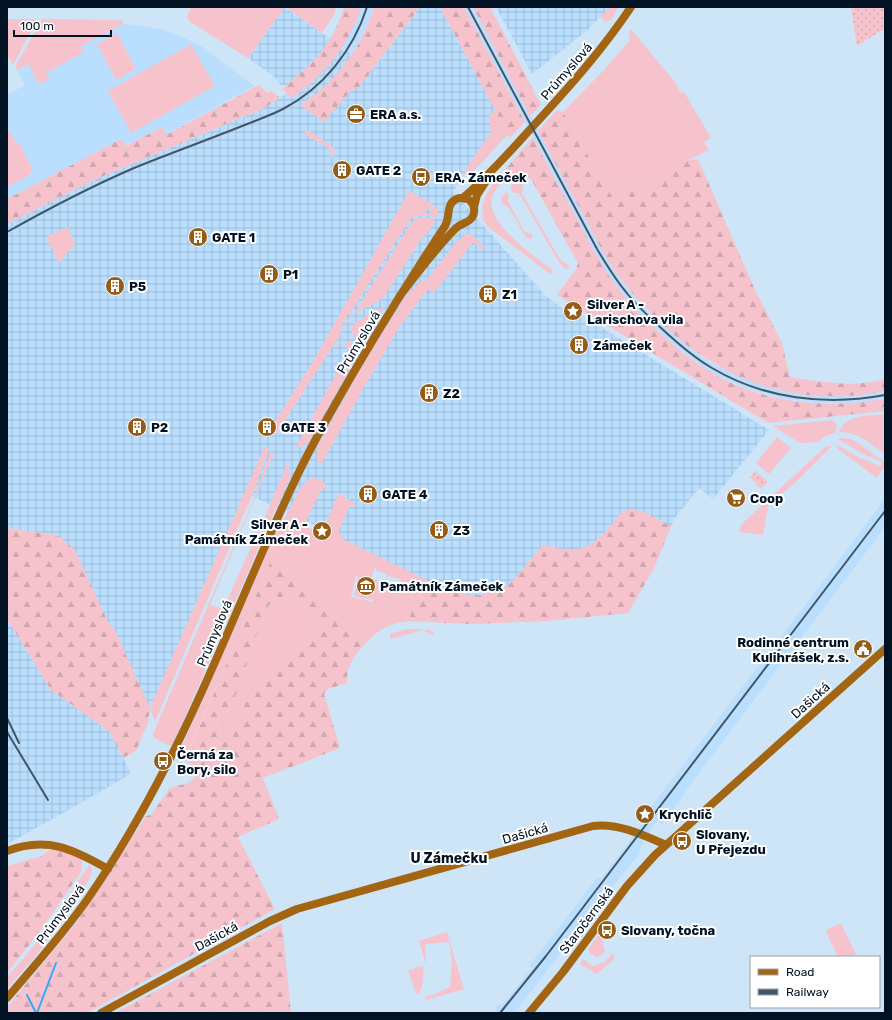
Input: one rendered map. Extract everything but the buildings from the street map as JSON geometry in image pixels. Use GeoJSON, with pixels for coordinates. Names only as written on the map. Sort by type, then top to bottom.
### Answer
{"type":"FeatureCollection","features":[{"type":"Feature","properties":{"kind":"main road","name":"Průmyslová"},"geometry":{"type":"LineString","coordinates":[[7,997],[75,916],[108,869],[138,817],[182,735],[300,468],[354,370],[445,226],[448,219],[449,205],[452,201],[459,198],[464,198],[514,147],[596,56],[631,7]]}},
{"type":"Feature","properties":{"kind":"main road","name":"Průmyslová"},"geometry":{"type":"LineString","coordinates":[[402,293],[456,228],[468,222],[472,217],[476,200],[481,189],[514,147]]}},
{"type":"Feature","properties":{"kind":"main road"},"geometry":{"type":"LineString","coordinates":[[464,198],[470,201],[474,207]]}},
{"type":"Feature","properties":{"kind":"main road"},"geometry":{"type":"LineString","coordinates":[[448,212],[453,221],[463,224]]}},
{"type":"Feature","properties":{"kind":"main road","name":"Dašická"},"geometry":{"type":"LineString","coordinates":[[101,1013],[270,921],[297,909],[593,826],[619,828],[666,845],[885,649]]}},
{"type":"Feature","properties":{"kind":"main road"},"geometry":{"type":"LineString","coordinates":[[7,851],[30,845],[54,845],[78,853],[108,869]]}},
{"type":"Feature","properties":{"kind":"main road","name":"Staročernská"},"geometry":{"type":"LineString","coordinates":[[529,1013],[563,972],[627,886],[648,862],[666,845]]}},
{"type":"Feature","properties":{"kind":"shaded area"},"geometry":{"type":"Polygon","coordinates":[[[285,7],[373,69],[420,7],[440,7],[508,134],[469,176],[465,174],[454,190],[452,190],[550,299],[577,319],[581,315],[769,430],[713,499],[699,488],[674,519],[654,568],[628,613],[409,621],[419,577],[306,521],[245,493],[150,708],[114,628],[109,624],[57,535],[7,528],[7,224],[96,179],[264,108],[291,91],[286,85],[280,85],[276,78],[248,58],[285,7]]]}},
{"type":"Feature","properties":{"kind":"shaded area"},"geometry":{"type":"Polygon","coordinates":[[[361,7],[374,7],[365,30],[352,53],[342,46],[361,7]]]}},
{"type":"Feature","properties":{"kind":"shaded area"},"geometry":{"type":"Polygon","coordinates":[[[464,7],[473,7],[601,248],[629,291],[647,311],[680,340],[714,365],[748,380],[781,391],[802,394],[885,391],[885,399],[845,404],[814,403],[780,398],[746,388],[710,372],[675,346],[642,316],[623,295],[594,251],[464,7]]]}},
{"type":"Feature","properties":{"kind":"shaded area"},"geometry":{"type":"Polygon","coordinates":[[[496,7],[610,7],[589,29],[532,74],[496,7]]]}},
{"type":"Feature","properties":{"kind":"shaded area"},"geometry":{"type":"Polygon","coordinates":[[[123,24],[163,30],[194,42],[254,86],[165,135],[161,127],[125,146],[121,139],[7,199],[7,95],[25,85],[17,70],[28,63],[40,84],[46,73],[84,52],[81,46],[123,24]]]}},
{"type":"Feature","properties":{"kind":"shaded area"},"geometry":{"type":"Polygon","coordinates":[[[885,498],[885,527],[662,824],[657,821],[642,842],[638,857],[632,862],[514,1013],[496,1013],[495,1009],[497,1006],[502,1005],[532,968],[529,966],[598,877],[601,879],[649,815],[650,808],[885,498]]]}},
{"type":"Feature","properties":{"kind":"shaded area"},"geometry":{"type":"Polygon","coordinates":[[[7,619],[51,690],[111,732],[131,774],[7,844],[7,619]]]}},
{"type":"Feature","properties":{"kind":"green space"},"geometry":{"type":"Polygon","coordinates":[[[191,7],[285,7],[248,58],[190,22],[187,17],[191,7]]]}},
{"type":"Feature","properties":{"kind":"green space"},"geometry":{"type":"Polygon","coordinates":[[[286,7],[336,7],[334,15],[322,33],[286,7]]]}},
{"type":"Feature","properties":{"kind":"green space"},"geometry":{"type":"Polygon","coordinates":[[[344,7],[361,7],[350,34],[325,69],[315,80],[292,98],[282,89],[320,54],[330,39],[344,7]]]}},
{"type":"Feature","properties":{"kind":"green space"},"geometry":{"type":"Polygon","coordinates":[[[374,7],[420,7],[359,87],[352,89],[324,122],[300,105],[324,87],[349,58],[371,18],[374,7]]]}},
{"type":"Feature","properties":{"kind":"green space"},"geometry":{"type":"Polygon","coordinates":[[[440,7],[464,7],[525,122],[510,138],[440,7]]]}},
{"type":"Feature","properties":{"kind":"green space"},"geometry":{"type":"Polygon","coordinates":[[[473,7],[490,7],[541,105],[530,116],[473,7]]]}},
{"type":"Feature","properties":{"kind":"green space"},"geometry":{"type":"Polygon","coordinates":[[[610,7],[618,7],[611,20],[606,22],[600,17],[610,7]]]}},
{"type":"Feature","properties":{"kind":"green space"},"geometry":{"type":"Polygon","coordinates":[[[851,7],[885,7],[885,28],[857,46],[851,7]]]}},
{"type":"Feature","properties":{"kind":"green space"},"geometry":{"type":"Polygon","coordinates":[[[7,19],[37,19],[13,65],[7,55],[7,19]]]}},
{"type":"Feature","properties":{"kind":"green space"},"geometry":{"type":"Polygon","coordinates":[[[43,19],[114,20],[123,21],[123,24],[81,46],[84,52],[46,73],[49,79],[39,84],[28,64],[17,70],[15,67],[43,19]]]}},
{"type":"Feature","properties":{"kind":"green space"},"geometry":{"type":"Polygon","coordinates":[[[631,29],[674,81],[681,93],[684,92],[711,138],[704,142],[709,150],[688,160],[651,189],[634,186],[614,201],[563,112],[604,70],[630,40],[629,32],[631,29]]]}},
{"type":"Feature","properties":{"kind":"green space"},"geometry":{"type":"Polygon","coordinates":[[[117,33],[136,69],[116,80],[97,44],[117,33]]]}},
{"type":"Feature","properties":{"kind":"green space"},"geometry":{"type":"Polygon","coordinates":[[[191,44],[215,86],[131,133],[108,91],[191,44]]]}},
{"type":"Feature","properties":{"kind":"green space"},"geometry":{"type":"Polygon","coordinates":[[[259,85],[268,93],[271,91],[280,98],[264,108],[96,179],[7,224],[7,199],[121,139],[126,146],[162,127],[166,135],[259,85]]]}},
{"type":"Feature","properties":{"kind":"green space"},"geometry":{"type":"Polygon","coordinates":[[[557,110],[563,112],[614,200],[634,186],[651,189],[688,160],[698,159],[755,290],[782,343],[790,377],[850,384],[874,382],[885,379],[885,391],[853,395],[823,396],[794,393],[766,386],[739,376],[713,363],[687,345],[663,325],[644,306],[611,265],[538,131],[557,110]]]}},
{"type":"Feature","properties":{"kind":"green space"},"geometry":{"type":"Polygon","coordinates":[[[496,111],[508,134],[469,176],[464,172],[491,132],[489,116],[496,111]]]}},
{"type":"Feature","properties":{"kind":"green space"},"geometry":{"type":"Polygon","coordinates":[[[7,131],[10,132],[18,146],[22,144],[24,147],[21,149],[33,169],[28,176],[7,187],[7,131]]]}},
{"type":"Feature","properties":{"kind":"green space"},"geometry":{"type":"Polygon","coordinates":[[[310,131],[335,149],[332,159],[330,149],[303,133],[310,131]]]}},
{"type":"Feature","properties":{"kind":"green space"},"geometry":{"type":"Polygon","coordinates":[[[533,137],[603,267],[616,286],[639,313],[682,352],[709,371],[729,382],[772,397],[794,401],[840,404],[885,399],[885,411],[768,423],[557,295],[576,269],[578,263],[531,179],[518,173],[509,176],[504,171],[533,137]]]}},
{"type":"Feature","properties":{"kind":"green space"},"geometry":{"type":"Polygon","coordinates":[[[504,171],[509,176],[496,189],[492,198],[492,208],[496,218],[514,239],[553,270],[550,274],[487,226],[482,218],[482,205],[487,194],[504,171]]]}},
{"type":"Feature","properties":{"kind":"green space"},"geometry":{"type":"Polygon","coordinates":[[[516,182],[522,184],[523,188],[521,192],[561,261],[569,265],[568,269],[564,268],[559,262],[519,193],[514,193],[511,189],[511,186],[516,182]]]}},
{"type":"Feature","properties":{"kind":"green space"},"geometry":{"type":"Polygon","coordinates":[[[409,191],[433,204],[423,215],[415,216],[409,221],[352,310],[343,321],[340,335],[275,436],[269,431],[273,423],[314,360],[409,191]]]}},
{"type":"Feature","properties":{"kind":"green space"},"geometry":{"type":"Polygon","coordinates":[[[506,192],[509,195],[508,201],[523,229],[525,232],[532,234],[531,239],[526,237],[509,208],[502,203],[501,198],[506,192]]]}},
{"type":"Feature","properties":{"kind":"green space"},"geometry":{"type":"Polygon","coordinates":[[[435,205],[438,211],[437,219],[427,215],[435,205]]]}},
{"type":"Feature","properties":{"kind":"green space"},"geometry":{"type":"Polygon","coordinates":[[[418,218],[431,218],[436,222],[420,241],[383,298],[352,316],[347,324],[343,336],[347,320],[355,312],[412,222],[418,218]]]}},
{"type":"Feature","properties":{"kind":"green space"},"geometry":{"type":"Polygon","coordinates":[[[68,227],[75,244],[59,263],[46,237],[68,227]]]}},
{"type":"Feature","properties":{"kind":"green space"},"geometry":{"type":"Polygon","coordinates":[[[468,234],[472,235],[485,247],[483,250],[473,242],[434,293],[428,289],[398,329],[321,465],[316,458],[318,451],[316,450],[359,371],[405,297],[422,280],[425,282],[458,240],[468,234]]]}},
{"type":"Feature","properties":{"kind":"green space"},"geometry":{"type":"Polygon","coordinates":[[[384,307],[366,340],[361,342],[355,338],[352,334],[352,328],[355,322],[384,307]]]}},
{"type":"Feature","properties":{"kind":"green space"},"geometry":{"type":"Polygon","coordinates":[[[343,336],[340,344],[334,350],[343,336]]]}},
{"type":"Feature","properties":{"kind":"green space"},"geometry":{"type":"Polygon","coordinates":[[[349,340],[361,348],[307,445],[304,444],[299,448],[296,447],[348,352],[346,344],[349,340]]]}},
{"type":"Feature","properties":{"kind":"green space"},"geometry":{"type":"Polygon","coordinates":[[[885,414],[885,454],[858,436],[846,432],[839,432],[842,426],[852,419],[885,414]]]}},
{"type":"Feature","properties":{"kind":"green space"},"geometry":{"type":"Polygon","coordinates":[[[832,420],[836,423],[837,427],[835,433],[825,436],[818,442],[800,443],[773,426],[832,420]]]}},
{"type":"Feature","properties":{"kind":"green space"},"geometry":{"type":"Polygon","coordinates":[[[777,437],[791,448],[769,474],[756,463],[777,437]]]}},
{"type":"Feature","properties":{"kind":"green space"},"geometry":{"type":"Polygon","coordinates":[[[838,439],[851,439],[857,442],[883,461],[884,467],[877,478],[838,449],[836,444],[858,457],[880,466],[882,462],[861,453],[838,439]]]}},
{"type":"Feature","properties":{"kind":"green space"},"geometry":{"type":"Polygon","coordinates":[[[833,445],[798,480],[768,506],[763,535],[740,532],[741,525],[746,520],[825,447],[833,445]]]}},
{"type":"Feature","properties":{"kind":"green space"},"geometry":{"type":"Polygon","coordinates":[[[265,446],[269,449],[255,488],[155,722],[150,708],[265,446]]]}},
{"type":"Feature","properties":{"kind":"green space"},"geometry":{"type":"Polygon","coordinates":[[[271,451],[274,453],[210,605],[223,609],[268,510],[287,463],[290,470],[290,478],[171,746],[154,738],[153,734],[255,496],[271,451]]]}},
{"type":"Feature","properties":{"kind":"green space"},"geometry":{"type":"Polygon","coordinates":[[[756,471],[768,482],[761,489],[750,477],[756,471]]]}},
{"type":"Feature","properties":{"kind":"green space"},"geometry":{"type":"Polygon","coordinates":[[[311,478],[318,479],[324,483],[326,487],[325,489],[322,488],[304,526],[321,534],[339,493],[357,505],[350,505],[339,531],[343,539],[420,577],[409,621],[395,624],[383,629],[363,646],[339,619],[272,559],[187,754],[180,751],[269,548],[301,487],[311,478]],[[376,566],[371,579],[378,580],[377,587],[379,587],[381,581],[387,583],[393,588],[394,585],[398,586],[401,583],[400,579],[388,576],[387,579],[387,574],[376,571],[376,566]],[[356,575],[351,597],[373,602],[373,600],[354,596],[358,576],[356,575]]]}},
{"type":"Feature","properties":{"kind":"green space"},"geometry":{"type":"Polygon","coordinates":[[[626,510],[644,512],[671,526],[654,568],[628,613],[547,621],[468,624],[409,621],[420,577],[451,592],[477,596],[509,585],[543,545],[562,549],[578,549],[592,544],[626,510]]]}},
{"type":"Feature","properties":{"kind":"green space"},"geometry":{"type":"Polygon","coordinates":[[[7,528],[57,535],[75,550],[109,624],[114,628],[150,708],[148,723],[136,751],[123,758],[110,732],[51,690],[7,619],[7,528]]]}},
{"type":"Feature","properties":{"kind":"green space"},"geometry":{"type":"Polygon","coordinates":[[[272,559],[339,619],[363,646],[351,663],[347,683],[328,689],[324,694],[340,748],[263,778],[279,819],[238,837],[275,909],[87,1013],[7,1013],[7,1007],[76,923],[146,816],[151,815],[170,788],[188,783],[201,773],[185,760],[272,559]],[[276,598],[269,605],[253,643],[242,680],[217,741],[223,744],[226,741],[246,702],[290,651],[303,646],[312,638],[321,624],[315,613],[302,606],[295,598],[276,598]]]}},
{"type":"Feature","properties":{"kind":"green space"},"geometry":{"type":"Polygon","coordinates":[[[276,598],[295,598],[302,606],[315,613],[321,624],[312,638],[303,646],[290,651],[246,702],[223,744],[217,741],[220,732],[242,680],[253,643],[269,605],[276,598]]]}},
{"type":"Feature","properties":{"kind":"green space"},"geometry":{"type":"Polygon","coordinates":[[[407,629],[430,630],[433,632],[434,636],[423,630],[390,639],[390,634],[407,629]]]}},
{"type":"Feature","properties":{"kind":"green space"},"geometry":{"type":"Polygon","coordinates":[[[51,850],[62,851],[82,859],[81,872],[40,931],[7,973],[7,866],[39,857],[51,850]]]}},
{"type":"Feature","properties":{"kind":"green space"},"geometry":{"type":"Polygon","coordinates":[[[90,864],[92,872],[89,880],[39,952],[7,989],[7,977],[34,946],[90,864]]]}},
{"type":"Feature","properties":{"kind":"green space"},"geometry":{"type":"Polygon","coordinates":[[[282,923],[291,1013],[115,1013],[282,923]]]}},
{"type":"Feature","properties":{"kind":"green space"},"geometry":{"type":"Polygon","coordinates":[[[841,923],[856,954],[852,956],[838,956],[826,932],[828,929],[841,923]]]}},
{"type":"Feature","properties":{"kind":"green space"},"geometry":{"type":"Polygon","coordinates":[[[447,932],[464,989],[426,1000],[425,996],[433,995],[450,987],[452,962],[449,942],[425,944],[426,965],[419,941],[447,932]]]}},
{"type":"Feature","properties":{"kind":"green space"},"geometry":{"type":"Polygon","coordinates":[[[600,933],[605,951],[597,957],[591,954],[588,949],[600,933]]]}},
{"type":"Feature","properties":{"kind":"green space"},"geometry":{"type":"Polygon","coordinates":[[[612,954],[614,954],[614,959],[597,974],[580,964],[583,959],[593,966],[605,962],[612,954]]]}},
{"type":"Feature","properties":{"kind":"green space"},"geometry":{"type":"Polygon","coordinates":[[[423,966],[422,985],[420,992],[416,994],[408,970],[423,966]]]}},
{"type":"Feature","properties":{"kind":"waterway"},"geometry":{"type":"LineString","coordinates":[[37,1013],[56,963]]}},
{"type":"Feature","properties":{"kind":"waterway"},"geometry":{"type":"LineString","coordinates":[[27,995],[36,1013]]}},
{"type":"Feature","properties":{"kind":"railway"},"geometry":{"type":"LineString","coordinates":[[7,232],[69,198],[118,175],[271,115],[298,100],[335,67],[354,39],[367,7]]}},
{"type":"Feature","properties":{"kind":"railway"},"geometry":{"type":"LineString","coordinates":[[468,7],[597,249],[622,287],[651,319],[678,344],[705,364],[732,379],[753,387],[774,393],[818,399],[840,400],[885,395]]}},
{"type":"Feature","properties":{"kind":"railway"},"geometry":{"type":"LineString","coordinates":[[500,1013],[546,956],[885,511]]}},
{"type":"Feature","properties":{"kind":"railway"},"geometry":{"type":"LineString","coordinates":[[7,718],[19,743]]}},
{"type":"Feature","properties":{"kind":"railway"},"geometry":{"type":"LineString","coordinates":[[7,732],[48,800]]}},
{"type":"Feature","properties":{"kind":"place","name":"ERA a.s."},"geometry":{"type":"Point","coordinates":[356,114]}},
{"type":"Feature","properties":{"kind":"place","name":"GATE 2"},"geometry":{"type":"Point","coordinates":[342,170]}},
{"type":"Feature","properties":{"kind":"place","name":"ERA, Zámeček"},"geometry":{"type":"Point","coordinates":[421,177]}},
{"type":"Feature","properties":{"kind":"place","name":"GATE 1"},"geometry":{"type":"Point","coordinates":[198,237]}},
{"type":"Feature","properties":{"kind":"place","name":"P1"},"geometry":{"type":"Point","coordinates":[269,274]}},
{"type":"Feature","properties":{"kind":"place","name":"P5"},"geometry":{"type":"Point","coordinates":[115,286]}},
{"type":"Feature","properties":{"kind":"place","name":"Z1"},"geometry":{"type":"Point","coordinates":[488,294]}},
{"type":"Feature","properties":{"kind":"place","name":"Silver A - Larischova vila"},"geometry":{"type":"Point","coordinates":[573,311]}},
{"type":"Feature","properties":{"kind":"place","name":"Zámeček"},"geometry":{"type":"Point","coordinates":[579,345]}},
{"type":"Feature","properties":{"kind":"place","name":"Z2"},"geometry":{"type":"Point","coordinates":[429,393]}},
{"type":"Feature","properties":{"kind":"place","name":"P2"},"geometry":{"type":"Point","coordinates":[137,427]}},
{"type":"Feature","properties":{"kind":"place","name":"GATE 3"},"geometry":{"type":"Point","coordinates":[267,427]}},
{"type":"Feature","properties":{"kind":"place","name":"GATE 4"},"geometry":{"type":"Point","coordinates":[368,494]}},
{"type":"Feature","properties":{"kind":"place","name":"Coop"},"geometry":{"type":"Point","coordinates":[736,498]}},
{"type":"Feature","properties":{"kind":"place","name":"Z3"},"geometry":{"type":"Point","coordinates":[439,530]}},
{"type":"Feature","properties":{"kind":"place","name":"Silver A - Památník Zámeček"},"geometry":{"type":"Point","coordinates":[322,531]}},
{"type":"Feature","properties":{"kind":"place","name":"Památník Zámeček"},"geometry":{"type":"Point","coordinates":[366,586]}},
{"type":"Feature","properties":{"kind":"place","name":"Rodinné centrum Kulihrášek, z.s."},"geometry":{"type":"Point","coordinates":[863,649]}},
{"type":"Feature","properties":{"kind":"place","name":"Černá za Bory, silo"},"geometry":{"type":"Point","coordinates":[163,761]}},
{"type":"Feature","properties":{"kind":"place","name":"Krychlič"},"geometry":{"type":"Point","coordinates":[645,814]}},
{"type":"Feature","properties":{"kind":"place","name":"Slovany, U Přejezdu"},"geometry":{"type":"Point","coordinates":[682,841]}},
{"type":"Feature","properties":{"kind":"place","name":"Slovany, točna"},"geometry":{"type":"Point","coordinates":[607,930]}},
{"type":"Feature","properties":{"kind":"district","name":"U Zámečku"},"geometry":{"type":"Point","coordinates":[449,858]}}]}
